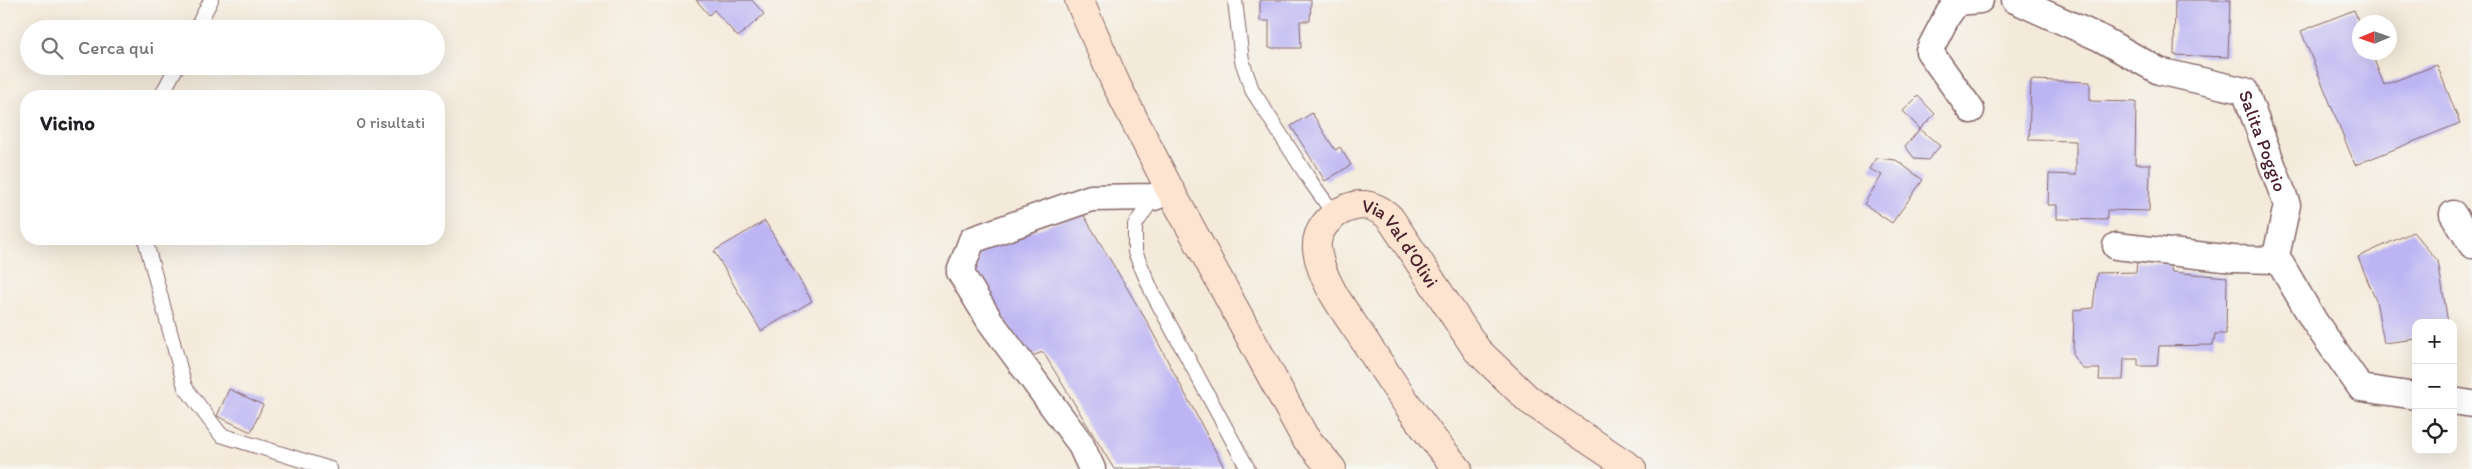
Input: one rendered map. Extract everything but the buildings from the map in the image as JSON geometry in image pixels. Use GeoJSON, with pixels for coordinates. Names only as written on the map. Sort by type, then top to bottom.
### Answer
{"type":"FeatureCollection","features":[{"type":"Feature","properties":{"kind":"street"},"geometry":{"type":"LineString","coordinates":[[1079,0],[1162,194],[1304,436],[1332,469]]}},
{"type":"Feature","properties":{"kind":"street"},"geometry":{"type":"LineString","coordinates":[[1971,110],[1929,50],[1947,16],[1957,2],[1980,0]]}},
{"type":"Feature","properties":{"kind":"street","name":"Salita Poggio"},"geometry":{"type":"LineString","coordinates":[[2015,0],[2100,38],[2159,71],[2245,91],[2287,205],[2276,256],[2278,260]]}},
{"type":"Feature","properties":{"kind":"street"},"geometry":{"type":"LineString","coordinates":[[1092,469],[1080,443],[990,320],[960,272],[972,240],[1091,198],[1162,194]]}},
{"type":"Feature","properties":{"kind":"street","name":"Via Val d'Olivi"},"geometry":{"type":"LineString","coordinates":[[1458,469],[1440,449],[1386,374],[1346,313],[1323,273],[1317,248],[1321,230],[1334,214],[1353,205],[1378,207],[1390,218],[1418,257],[1448,309],[1477,350],[1529,400],[1632,469]]}},
{"type":"Feature","properties":{"kind":"street"},"geometry":{"type":"LineString","coordinates":[[2453,214],[2472,245]]}},
{"type":"Feature","properties":{"kind":"street"},"geometry":{"type":"LineString","coordinates":[[2116,246],[2233,259],[2278,260],[2314,321],[2360,388],[2412,395]]}},
{"type":"Feature","properties":{"kind":"street"},"geometry":{"type":"LineString","coordinates":[[2457,402],[2472,404]]}},
{"type":"Feature","properties":{"kind":"lane"},"geometry":{"type":"LineString","coordinates":[[201,20],[211,0]]}},
{"type":"Feature","properties":{"kind":"lane"},"geometry":{"type":"LineString","coordinates":[[1235,0],[1242,61],[1252,90],[1311,182],[1334,214]]}},
{"type":"Feature","properties":{"kind":"lane"},"geometry":{"type":"LineString","coordinates":[[164,90],[172,75]]}},
{"type":"Feature","properties":{"kind":"lane"},"geometry":{"type":"LineString","coordinates":[[1162,194],[1136,225],[1135,252],[1153,294],[1248,469]]}},
{"type":"Feature","properties":{"kind":"lane"},"geometry":{"type":"LineString","coordinates":[[145,245],[186,387],[221,435],[330,469]]}}]}
